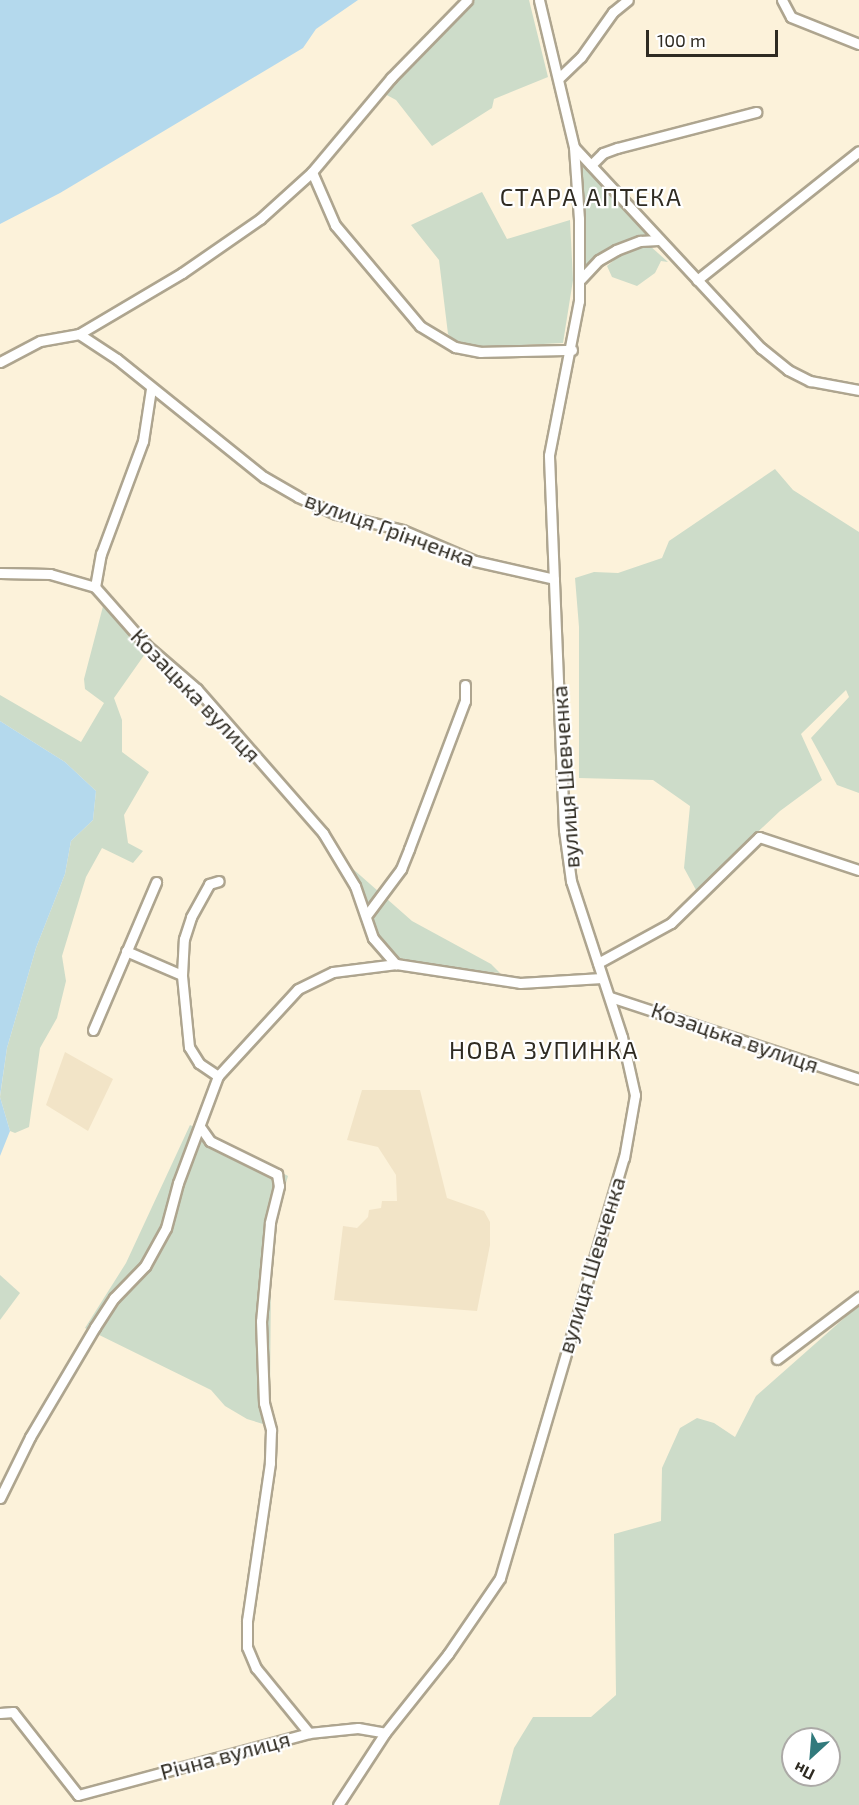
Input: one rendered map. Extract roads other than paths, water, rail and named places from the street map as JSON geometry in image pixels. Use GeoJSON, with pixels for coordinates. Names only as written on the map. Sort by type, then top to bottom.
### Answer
{"type":"FeatureCollection","features":[{"type":"Feature","properties":{"kind":"street"},"geometry":{"type":"LineString","coordinates":[[0,362],[40,341],[79,334],[211,253],[260,219],[312,172],[391,78],[467,0]]}},
{"type":"Feature","properties":{"kind":"street","name":"вулиця Шевченка"},"geometry":{"type":"LineString","coordinates":[[338,1805],[385,1732],[482,1607],[500,1578],[511,1549],[551,1397],[631,1129],[634,1082],[610,997],[571,881],[564,830],[549,455],[572,350],[580,280],[574,147],[539,0]]}},
{"type":"Feature","properties":{"kind":"street"},"geometry":{"type":"LineString","coordinates":[[559,78],[581,57],[613,12],[628,0]]}},
{"type":"Feature","properties":{"kind":"street"},"geometry":{"type":"LineString","coordinates":[[782,0],[791,17],[859,44]]}},
{"type":"Feature","properties":{"kind":"street"},"geometry":{"type":"LineString","coordinates":[[591,165],[603,153],[617,148],[756,112]]}},
{"type":"Feature","properties":{"kind":"street"},"geometry":{"type":"LineString","coordinates":[[574,147],[658,240],[788,370],[810,381],[859,390]]}},
{"type":"Feature","properties":{"kind":"street"},"geometry":{"type":"LineString","coordinates":[[697,280],[840,162],[859,151]]}},
{"type":"Feature","properties":{"kind":"street"},"geometry":{"type":"LineString","coordinates":[[312,172],[335,225],[420,326],[455,347],[481,352],[572,350]]}},
{"type":"Feature","properties":{"kind":"street"},"geometry":{"type":"LineString","coordinates":[[580,280],[599,260],[616,250],[640,241],[658,240]]}},
{"type":"Feature","properties":{"kind":"street","name":"вулиця Грінченка"},"geometry":{"type":"LineString","coordinates":[[79,334],[117,359],[151,389],[264,477],[298,497],[336,514],[402,530],[475,561],[554,579]]}},
{"type":"Feature","properties":{"kind":"street"},"geometry":{"type":"LineString","coordinates":[[0,573],[50,574],[95,586],[101,554],[143,441],[151,389]]}},
{"type":"Feature","properties":{"kind":"street","name":"Козацька вулиця"},"geometry":{"type":"LineString","coordinates":[[95,586],[147,646],[197,689],[323,833],[344,864],[373,938],[396,964]]}},
{"type":"Feature","properties":{"kind":"street"},"geometry":{"type":"LineString","coordinates":[[366,916],[400,869],[409,849],[465,701],[465,685]]}},
{"type":"Feature","properties":{"kind":"street"},"geometry":{"type":"LineString","coordinates":[[598,963],[671,923],[759,837],[859,870]]}},
{"type":"Feature","properties":{"kind":"street"},"geometry":{"type":"LineString","coordinates":[[218,1076],[199,1063],[189,1047],[182,975],[184,939],[191,918],[209,884],[219,881]]}},
{"type":"Feature","properties":{"kind":"street"},"geometry":{"type":"LineString","coordinates":[[93,1030],[156,882]]}},
{"type":"Feature","properties":{"kind":"street"},"geometry":{"type":"LineString","coordinates":[[126,951],[182,975]]}},
{"type":"Feature","properties":{"kind":"street"},"geometry":{"type":"LineString","coordinates":[[0,1498],[30,1437],[108,1308],[160,1242],[178,1183],[201,1128],[218,1076],[298,989],[333,972],[396,964],[520,983],[602,978]]}},
{"type":"Feature","properties":{"kind":"street","name":"Козацька вулиця"},"geometry":{"type":"LineString","coordinates":[[610,997],[859,1079]]}},
{"type":"Feature","properties":{"kind":"street"},"geometry":{"type":"LineString","coordinates":[[201,1128],[210,1141],[277,1174],[279,1186],[270,1223],[261,1321],[264,1402],[272,1430],[270,1463],[247,1621],[248,1647],[256,1668],[309,1733]]}},
{"type":"Feature","properties":{"kind":"street"},"geometry":{"type":"LineString","coordinates":[[777,1359],[859,1297]]}},
{"type":"Feature","properties":{"kind":"street"},"geometry":{"type":"LineString","coordinates":[[0,1716],[13,1712],[78,1795],[80,1805]]}},
{"type":"Feature","properties":{"kind":"street","name":"Річна вулиця"},"geometry":{"type":"LineString","coordinates":[[78,1795],[309,1733],[358,1728],[385,1732]]}},
{"type":"Feature","properties":{"kind":"water"},"geometry":{"type":"Polygon","coordinates":[[[0,0],[358,0],[316,29],[303,48],[60,193],[0,224],[0,0]]]}},
{"type":"Feature","properties":{"kind":"water"},"geometry":{"type":"Polygon","coordinates":[[[0,721],[65,762],[96,791],[93,820],[71,841],[65,874],[36,948],[7,1048],[0,1096],[0,721]]]}},
{"type":"Feature","properties":{"kind":"water"},"geometry":{"type":"Polygon","coordinates":[[[0,1097],[10,1131],[0,1156],[0,1097]]]}},
{"type":"Feature","properties":{"kind":"district","name":"СТАРА АПТЕКА"},"geometry":{"type":"Point","coordinates":[591,197]}},
{"type":"Feature","properties":{"kind":"district","name":"НОВА ЗУПИНКА"},"geometry":{"type":"Point","coordinates":[544,1050]}}]}
